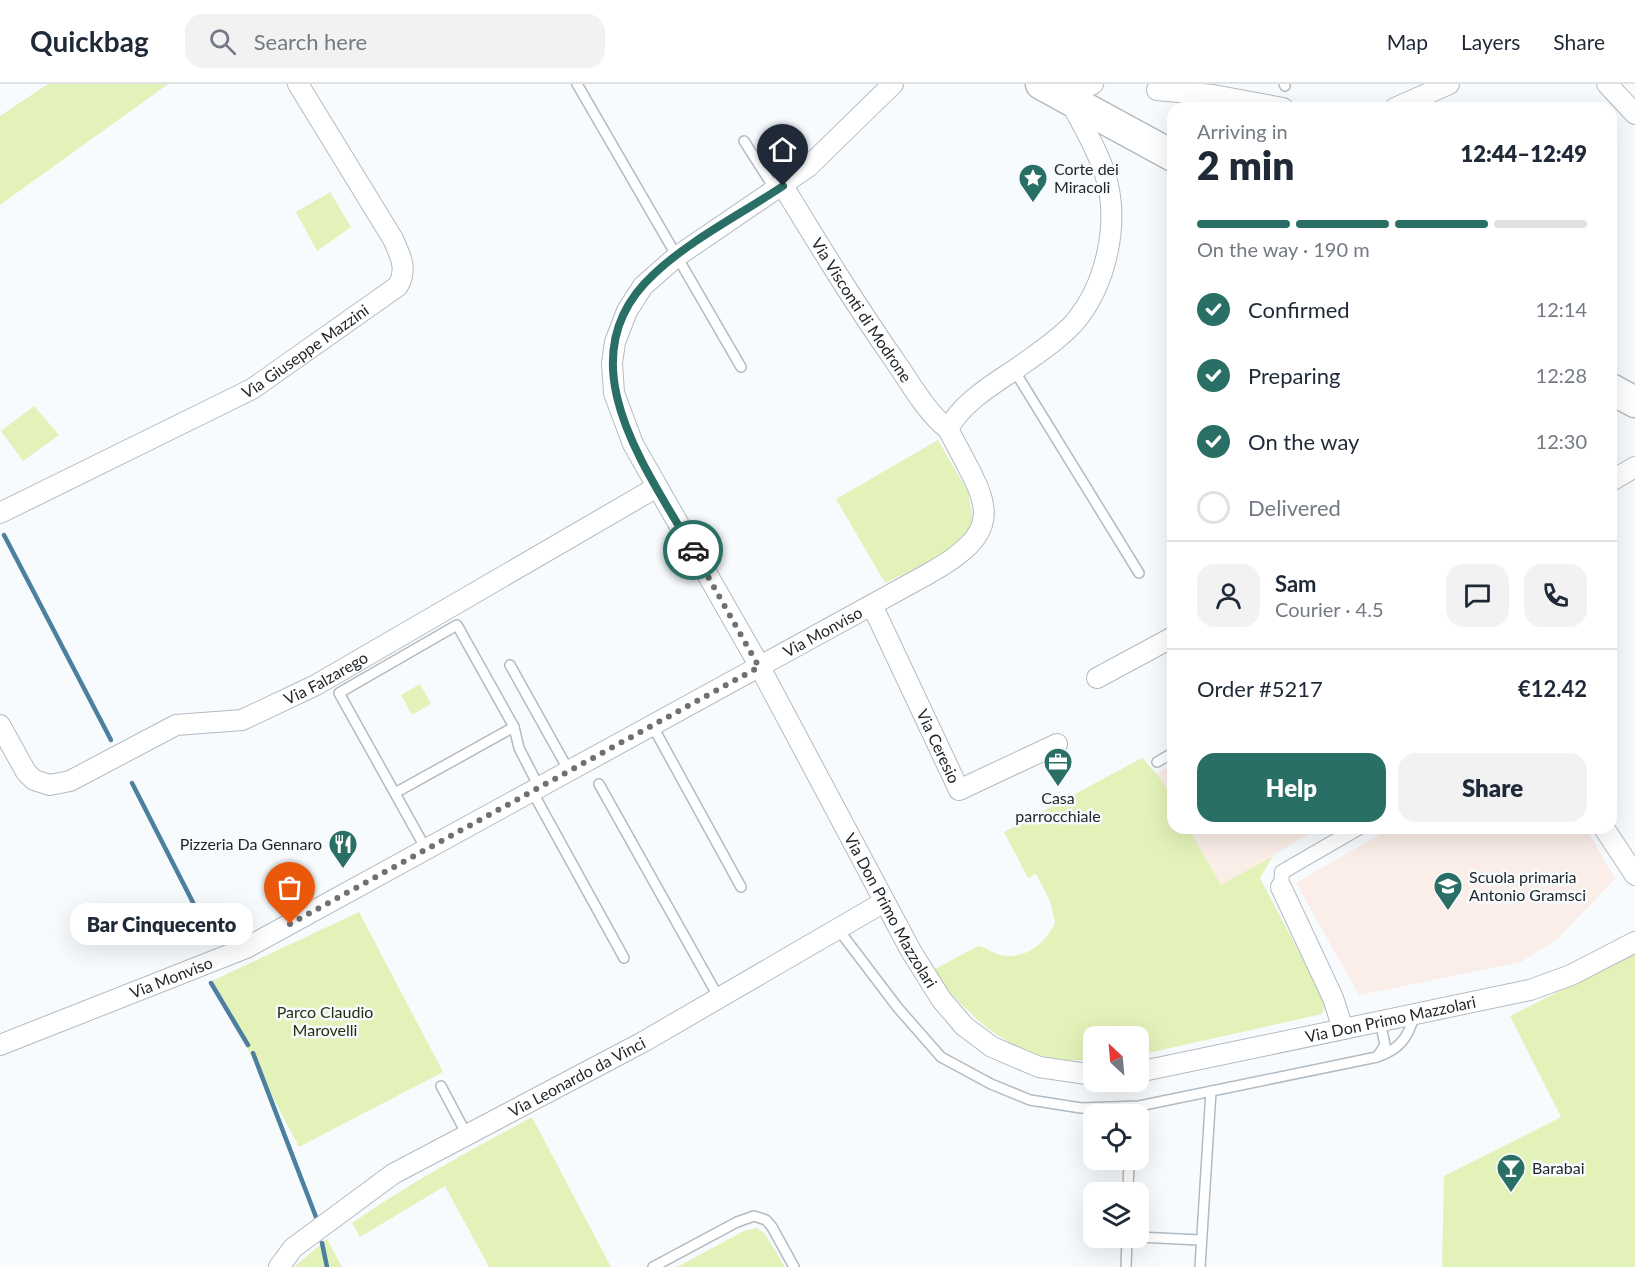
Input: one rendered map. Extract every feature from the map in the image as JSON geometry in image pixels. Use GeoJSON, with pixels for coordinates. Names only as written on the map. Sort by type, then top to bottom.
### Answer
{"type":"FeatureCollection","features":[{"type":"Feature","properties":{"kind":"main road"},"geometry":{"type":"LineString","coordinates":[[1072,89],[1167,152]]}},
{"type":"Feature","properties":{"kind":"main road"},"geometry":{"type":"LineString","coordinates":[[1617,392],[1635,402]]}},
{"type":"Feature","properties":{"kind":"street","name":"Via Giuseppe Mazzini"},"geometry":{"type":"LineString","coordinates":[[0,513],[252,389],[398,286],[404,272],[403,263],[393,239],[298,84]]}},
{"type":"Feature","properties":{"kind":"street","name":"Via Don Primo Mazzolari"},"geometry":{"type":"LineString","coordinates":[[893,84],[830,149],[779,188],[653,274],[631,303],[618,331],[612,363],[613,383],[619,412],[633,444],[759,667],[884,902],[931,984],[964,1026],[992,1047],[1039,1067],[1083,1073]]}},
{"type":"Feature","properties":{"kind":"street"},"geometry":{"type":"LineString","coordinates":[[1408,102],[1449,84]]}},
{"type":"Feature","properties":{"kind":"street"},"geometry":{"type":"LineString","coordinates":[[1607,84],[1635,114]]}},
{"type":"Feature","properties":{"kind":"street"},"geometry":{"type":"LineString","coordinates":[[948,429],[966,405],[1059,338],[1074,323],[1090,296],[1106,255],[1112,222],[1107,182],[1072,89]]}},
{"type":"Feature","properties":{"kind":"street"},"geometry":{"type":"LineString","coordinates":[[1157,90],[1248,102]]}},
{"type":"Feature","properties":{"kind":"street","name":"Via Visconti di Modrone"},"geometry":{"type":"LineString","coordinates":[[779,188],[852,300],[915,390],[938,421],[948,429]]}},
{"type":"Feature","properties":{"kind":"street","name":"Via Monviso"},"geometry":{"type":"LineString","coordinates":[[0,1045],[246,948],[952,561],[978,538],[984,513],[982,498],[948,429]]}},
{"type":"Feature","properties":{"kind":"street"},"geometry":{"type":"LineString","coordinates":[[1617,478],[1635,467]]}},
{"type":"Feature","properties":{"kind":"street","name":"Via Falzarego"},"geometry":{"type":"LineString","coordinates":[[0,725],[26,772],[34,780],[50,785],[69,781],[176,725],[242,720],[316,685],[657,486]]}},
{"type":"Feature","properties":{"kind":"street","name":"Via Ceresio"},"geometry":{"type":"LineString","coordinates":[[872,605],[959,790],[1058,744]]}},
{"type":"Feature","properties":{"kind":"street"},"geometry":{"type":"LineString","coordinates":[[1097,678],[1167,640]]}},
{"type":"Feature","properties":{"kind":"street"},"geometry":{"type":"LineString","coordinates":[[1343,1029],[1333,998],[1281,887],[1282,872],[1348,834]]}},
{"type":"Feature","properties":{"kind":"street"},"geometry":{"type":"LineString","coordinates":[[1608,834],[1635,875]]}},
{"type":"Feature","properties":{"kind":"street","name":"Via Leonardo da Vinci"},"geometry":{"type":"LineString","coordinates":[[279,1267],[293,1248],[393,1174],[643,1042],[836,927],[884,902]]}},
{"type":"Feature","properties":{"kind":"street","name":"Via Don Primo Mazzolari"},"geometry":{"type":"LineString","coordinates":[[1149,1070],[1539,988],[1635,942]]}},
{"type":"Feature","properties":{"kind":"lane"},"geometry":{"type":"LineString","coordinates":[[576,84],[741,367]]}},
{"type":"Feature","properties":{"kind":"lane"},"geometry":{"type":"LineString","coordinates":[[744,141],[779,188]]}},
{"type":"Feature","properties":{"kind":"lane"},"geometry":{"type":"LineString","coordinates":[[1014,370],[1139,573]]}},
{"type":"Feature","properties":{"kind":"lane"},"geometry":{"type":"LineString","coordinates":[[426,849],[339,693],[457,625],[514,727],[519,748],[535,789],[624,958]]}},
{"type":"Feature","properties":{"kind":"lane"},"geometry":{"type":"LineString","coordinates":[[510,665],[569,771]]}},
{"type":"Feature","properties":{"kind":"lane"},"geometry":{"type":"LineString","coordinates":[[652,726],[741,887]]}},
{"type":"Feature","properties":{"kind":"lane"},"geometry":{"type":"LineString","coordinates":[[395,793],[514,727]]}},
{"type":"Feature","properties":{"kind":"lane"},"geometry":{"type":"LineString","coordinates":[[1157,762],[1167,756]]}},
{"type":"Feature","properties":{"kind":"lane"},"geometry":{"type":"LineString","coordinates":[[599,784],[719,998]]}},
{"type":"Feature","properties":{"kind":"lane"},"geometry":{"type":"LineString","coordinates":[[836,927],[898,1008],[941,1058],[1030,1100],[1083,1108]]}},
{"type":"Feature","properties":{"kind":"lane"},"geometry":{"type":"LineString","coordinates":[[1149,1106],[1392,1052],[1410,1033],[1414,1014]]}},
{"type":"Feature","properties":{"kind":"lane"},"geometry":{"type":"LineString","coordinates":[[1377,1057],[1385,1045],[1380,1021]]}},
{"type":"Feature","properties":{"kind":"lane"},"geometry":{"type":"LineString","coordinates":[[441,1086],[467,1135]]}},
{"type":"Feature","properties":{"kind":"lane"},"geometry":{"type":"LineString","coordinates":[[1200,1267],[1211,1091]]}},
{"type":"Feature","properties":{"kind":"lane"},"geometry":{"type":"LineString","coordinates":[[653,1267],[737,1222],[754,1216],[766,1220],[772,1227],[794,1267]]}},
{"type":"Feature","properties":{"kind":"lane"},"geometry":{"type":"LineString","coordinates":[[1149,1238],[1200,1240]]}},
{"type":"Feature","properties":{"kind":"lane"},"geometry":{"type":"LineString","coordinates":[[1125,1267],[1126,1248]]}},
{"type":"Feature","properties":{"kind":"shaded area"},"geometry":{"type":"Polygon","coordinates":[[[1167,767],[1167,790],[1157,773],[1167,767]]]}},
{"type":"Feature","properties":{"kind":"shaded area"},"geometry":{"type":"Polygon","coordinates":[[[1191,834],[1309,834],[1221,886],[1191,834]]]}},
{"type":"Feature","properties":{"kind":"shaded area","name":"Scuola primaria Antonio Gramsci"},"geometry":{"type":"Polygon","coordinates":[[[1381,834],[1589,834],[1615,879],[1557,939],[1521,962],[1359,995],[1296,883],[1381,834]]]}},
{"type":"Feature","properties":{"kind":"green space"},"geometry":{"type":"Polygon","coordinates":[[[48,84],[168,84],[0,205],[0,116],[48,84]]]}},
{"type":"Feature","properties":{"kind":"green space"},"geometry":{"type":"Polygon","coordinates":[[[330,192],[351,227],[317,251],[296,212],[330,192]]]}},
{"type":"Feature","properties":{"kind":"green space"},"geometry":{"type":"Polygon","coordinates":[[[34,406],[59,435],[23,461],[1,431],[34,406]]]}},
{"type":"Feature","properties":{"kind":"green space"},"geometry":{"type":"Polygon","coordinates":[[[938,440],[968,492],[974,526],[954,550],[885,583],[836,499],[938,440]]]}},
{"type":"Feature","properties":{"kind":"green space"},"geometry":{"type":"Polygon","coordinates":[[[420,684],[431,704],[412,715],[401,695],[420,684]]]}},
{"type":"Feature","properties":{"kind":"green space"},"geometry":{"type":"Polygon","coordinates":[[[1142,758],[1167,791],[1167,834],[1191,834],[1221,885],[1273,856],[1260,878],[1326,1003],[1322,1014],[1149,1053],[1149,1026],[1083,1026],[1083,1060],[1047,1057],[1012,1044],[982,1024],[931,971],[978,946],[1000,955],[1009,956],[1026,953],[1040,944],[1055,923],[1050,901],[1036,874],[1028,878],[1004,832],[1142,758]]]}},
{"type":"Feature","properties":{"kind":"green space","name":"Parco Claudio Marovelli"},"geometry":{"type":"Polygon","coordinates":[[[359,912],[443,1072],[299,1147],[212,981],[359,912]]]}},
{"type":"Feature","properties":{"kind":"green space"},"geometry":{"type":"Polygon","coordinates":[[[1635,953],[1635,1267],[1442,1267],[1444,1176],[1561,1117],[1510,1016],[1635,953]]]}},
{"type":"Feature","properties":{"kind":"green space"},"geometry":{"type":"Polygon","coordinates":[[[532,1117],[611,1267],[489,1267],[445,1186],[360,1237],[352,1223],[463,1154],[532,1117]]]}},
{"type":"Feature","properties":{"kind":"green space"},"geometry":{"type":"Polygon","coordinates":[[[757,1228],[765,1234],[785,1267],[677,1267],[744,1231],[757,1228]]]}},
{"type":"Feature","properties":{"kind":"green space"},"geometry":{"type":"Polygon","coordinates":[[[327,1239],[342,1267],[294,1267],[327,1239]]]}},
{"type":"Feature","properties":{"kind":"waterway"},"geometry":{"type":"LineString","coordinates":[[4,535],[111,740]]}},
{"type":"Feature","properties":{"kind":"waterway"},"geometry":{"type":"LineString","coordinates":[[132,783],[207,930]]}},
{"type":"Feature","properties":{"kind":"waterway"},"geometry":{"type":"LineString","coordinates":[[211,983],[248,1045]]}},
{"type":"Feature","properties":{"kind":"waterway"},"geometry":{"type":"LineString","coordinates":[[253,1053],[316,1217]]}},
{"type":"Feature","properties":{"kind":"waterway"},"geometry":{"type":"LineString","coordinates":[[322,1243],[327,1267]]}},
{"type":"Feature","properties":{"kind":"way so far"},"geometry":{"type":"LineString","coordinates":[[290,924],[759,667],[693,550]]}},
{"type":"Feature","properties":{"kind":"place","name":"Corte dei Miracoli"},"geometry":{"type":"Point","coordinates":[1033,204]}},
{"type":"Feature","properties":{"kind":"place","name":"Casa parrocchiale"},"geometry":{"type":"Point","coordinates":[1058,788]}},
{"type":"Feature","properties":{"kind":"place","name":"Pizzeria Da Gennaro"},"geometry":{"type":"Point","coordinates":[343,870]}},
{"type":"Feature","properties":{"kind":"place","name":"Scuola primaria Antonio Gramsci"},"geometry":{"type":"Point","coordinates":[1448,912]}},
{"type":"Feature","properties":{"kind":"place","name":"Bar Cinquecento"},"geometry":{"type":"Point","coordinates":[290,924]}},
{"type":"Feature","properties":{"kind":"place","name":"Barabai"},"geometry":{"type":"Point","coordinates":[1511,1194]}},
{"type":"Feature","properties":{"kind":"route"},"geometry":{"type":"LineString","coordinates":[[693,550],[622,421],[613,383],[612,363],[615,342],[631,303],[653,274],[783,186]]}}]}
